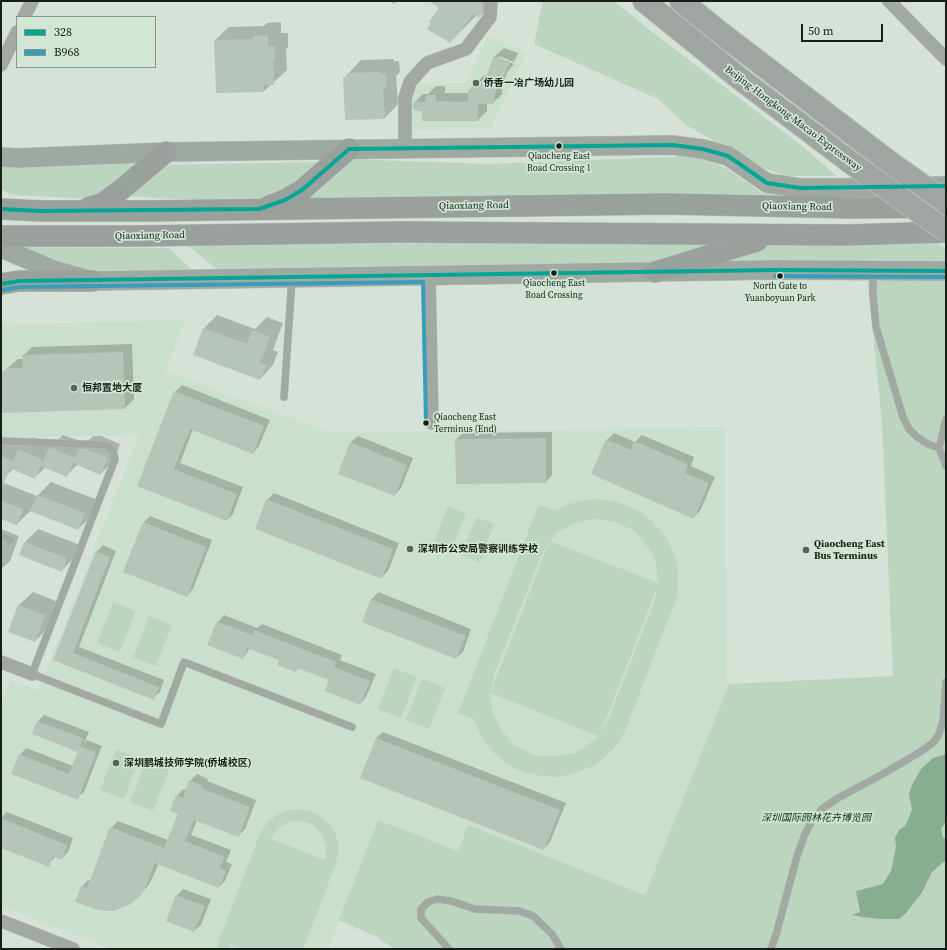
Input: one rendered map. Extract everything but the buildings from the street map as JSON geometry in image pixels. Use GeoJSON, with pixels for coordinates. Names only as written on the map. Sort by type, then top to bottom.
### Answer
{"type":"FeatureCollection","features":[{"type":"Feature","properties":{"kind":"highway","name":"Beijing-Hongkong-Macao Expressway"},"geometry":{"type":"LineString","coordinates":[[644,1],[739,78],[850,162],[946,231]]}},
{"type":"Feature","properties":{"kind":"highway"},"geometry":{"type":"LineString","coordinates":[[681,1],[892,164],[946,202]]}},
{"type":"Feature","properties":{"kind":"main road"},"geometry":{"type":"LineString","coordinates":[[1,156],[18,158],[166,152],[672,145],[703,149],[728,156],[767,183],[794,187],[845,188],[946,186]]}},
{"type":"Feature","properties":{"kind":"main road"},"geometry":{"type":"LineString","coordinates":[[259,209],[285,200],[302,190],[349,149]]}},
{"type":"Feature","properties":{"kind":"main road"},"geometry":{"type":"LineString","coordinates":[[80,211],[103,203],[121,190],[166,152]]}},
{"type":"Feature","properties":{"kind":"main road","name":"Qiaoxiang Road"},"geometry":{"type":"LineString","coordinates":[[1,209],[80,211],[667,204],[854,208],[946,208]]}},
{"type":"Feature","properties":{"kind":"main road","name":"Qiaoxiang Road"},"geometry":{"type":"LineString","coordinates":[[1,236],[136,236],[400,232],[846,235],[946,231]]}},
{"type":"Feature","properties":{"kind":"main road"},"geometry":{"type":"LineString","coordinates":[[655,272],[776,235]]}},
{"type":"Feature","properties":{"kind":"main road"},"geometry":{"type":"LineString","coordinates":[[1,248],[53,270],[92,281]]}},
{"type":"Feature","properties":{"kind":"main road"},"geometry":{"type":"LineString","coordinates":[[1,284],[10,282],[655,272],[946,270]]}},
{"type":"Feature","properties":{"kind":"street"},"geometry":{"type":"LineString","coordinates":[[24,16],[32,1]]}},
{"type":"Feature","properties":{"kind":"street"},"geometry":{"type":"LineString","coordinates":[[404,149],[405,98],[410,82],[427,63],[466,49],[490,17],[491,1]]}},
{"type":"Feature","properties":{"kind":"street"},"geometry":{"type":"LineString","coordinates":[[889,1],[946,58]]}},
{"type":"Feature","properties":{"kind":"street"},"geometry":{"type":"LineString","coordinates":[[1,65],[16,34]]}},
{"type":"Feature","properties":{"kind":"street"},"geometry":{"type":"LineString","coordinates":[[429,276],[432,423]]}},
{"type":"Feature","properties":{"kind":"street"},"geometry":{"type":"LineString","coordinates":[[1,662],[32,674]]}},
{"type":"Feature","properties":{"kind":"street"},"geometry":{"type":"LineString","coordinates":[[1,921],[72,949]]}},
{"type":"Feature","properties":{"kind":"lane"},"geometry":{"type":"LineString","coordinates":[[873,270],[873,295],[876,327],[903,418],[909,429],[917,438],[939,448]]}},
{"type":"Feature","properties":{"kind":"lane"},"geometry":{"type":"LineString","coordinates":[[284,397],[292,278]]}},
{"type":"Feature","properties":{"kind":"lane"},"geometry":{"type":"LineString","coordinates":[[946,419],[939,448],[946,466]]}},
{"type":"Feature","properties":{"kind":"lane"},"geometry":{"type":"LineString","coordinates":[[1,441],[106,445],[113,451],[115,459],[32,674],[161,724],[184,662],[352,727]]}},
{"type":"Feature","properties":{"kind":"lane"},"geometry":{"type":"LineString","coordinates":[[1,536],[11,540]]}},
{"type":"Feature","properties":{"kind":"lane"},"geometry":{"type":"LineString","coordinates":[[771,949],[797,856],[813,818],[822,808],[920,752],[943,734],[946,682]]}},
{"type":"Feature","properties":{"kind":"lane"},"geometry":{"type":"LineString","coordinates":[[449,949],[421,918],[421,909],[428,902],[437,899],[452,901],[475,909],[519,911],[533,916],[552,934],[561,949]]}},
{"type":"Feature","properties":{"kind":"shaded area","name":"侨香一冶广场幼儿园"},"geometry":{"type":"Polygon","coordinates":[[[488,36],[526,53],[491,128],[413,130],[412,84],[467,83],[488,36]]]}},
{"type":"Feature","properties":{"kind":"shaded area","name":"深圳市公安局警察训练学校"},"geometry":{"type":"Polygon","coordinates":[[[185,320],[165,371],[331,433],[725,427],[726,676],[729,684],[646,895],[468,825],[458,851],[378,820],[328,949],[112,949],[1,906],[1,707],[11,680],[194,749],[39,689],[139,435],[1,438],[1,325],[185,320]]]}},
{"type":"Feature","properties":{"kind":"shaded area"},"geometry":{"type":"Polygon","coordinates":[[[946,754],[946,821],[941,829],[943,838],[946,839],[946,860],[932,872],[921,894],[906,913],[899,919],[880,919],[852,915],[860,912],[856,891],[883,884],[891,871],[896,847],[895,838],[899,830],[905,826],[912,810],[909,794],[921,769],[933,758],[946,754]]]}},
{"type":"Feature","properties":{"kind":"green space"},"geometry":{"type":"Polygon","coordinates":[[[543,1],[614,1],[652,32],[801,145],[837,176],[785,176],[756,165],[686,125],[658,99],[534,44],[543,1]]]}},
{"type":"Feature","properties":{"kind":"green space"},"geometry":{"type":"Polygon","coordinates":[[[696,156],[726,168],[762,193],[869,193],[874,198],[295,202],[323,186],[349,159],[487,164],[696,156]]]}},
{"type":"Feature","properties":{"kind":"green space"},"geometry":{"type":"Polygon","coordinates":[[[322,162],[297,185],[257,203],[123,196],[159,165],[322,162]]]}},
{"type":"Feature","properties":{"kind":"green space"},"geometry":{"type":"Polygon","coordinates":[[[142,163],[96,199],[12,195],[1,189],[1,164],[142,163]]]}},
{"type":"Feature","properties":{"kind":"green space"},"geometry":{"type":"Polygon","coordinates":[[[934,240],[946,249],[946,269],[709,263],[779,242],[934,240]]]}},
{"type":"Feature","properties":{"kind":"green space"},"geometry":{"type":"Polygon","coordinates":[[[733,241],[650,273],[223,274],[187,245],[733,241]]]}},
{"type":"Feature","properties":{"kind":"green space"},"geometry":{"type":"Polygon","coordinates":[[[14,247],[169,248],[192,270],[76,271],[14,247]]]}},
{"type":"Feature","properties":{"kind":"green space","name":"深圳国际园林花卉博览园"},"geometry":{"type":"Polygon","coordinates":[[[867,274],[946,276],[946,949],[394,949],[377,937],[339,920],[378,820],[458,851],[468,825],[645,895],[729,684],[893,676],[882,422],[867,274]]]}},
{"type":"Feature","properties":{"kind":"green space"},"geometry":{"type":"Polygon","coordinates":[[[593,499],[620,503],[644,514],[654,523],[663,533],[675,557],[678,570],[677,597],[622,738],[604,758],[593,766],[568,775],[555,777],[542,776],[516,769],[505,762],[494,753],[486,743],[474,719],[458,713],[539,504],[555,511],[580,501],[593,499]],[[594,519],[575,523],[557,533],[550,541],[658,583],[656,563],[652,553],[633,530],[615,522],[594,519]],[[549,542],[540,558],[494,674],[491,691],[549,542]],[[658,585],[600,734],[609,718],[654,603],[658,585]],[[491,693],[493,713],[502,731],[516,746],[534,755],[554,757],[574,753],[583,749],[598,736],[491,693]]]}},
{"type":"Feature","properties":{"kind":"green space"},"geometry":{"type":"Polygon","coordinates":[[[448,506],[466,513],[451,552],[433,544],[448,506]]]}},
{"type":"Feature","properties":{"kind":"green space"},"geometry":{"type":"Polygon","coordinates":[[[476,517],[494,524],[480,562],[461,555],[476,517]]]}},
{"type":"Feature","properties":{"kind":"green space"},"geometry":{"type":"Polygon","coordinates":[[[113,602],[136,611],[120,652],[97,643],[113,602]]]}},
{"type":"Feature","properties":{"kind":"green space"},"geometry":{"type":"Polygon","coordinates":[[[149,616],[172,625],[156,666],[133,657],[149,616]]]}},
{"type":"Feature","properties":{"kind":"green space"},"geometry":{"type":"Polygon","coordinates":[[[394,668],[417,677],[401,718],[378,709],[394,668]]]}},
{"type":"Feature","properties":{"kind":"green space"},"geometry":{"type":"Polygon","coordinates":[[[422,679],[445,688],[429,729],[406,720],[422,679]]]}},
{"type":"Feature","properties":{"kind":"green space"},"geometry":{"type":"Polygon","coordinates":[[[116,749],[139,758],[124,799],[100,790],[116,749]]]}},
{"type":"Feature","properties":{"kind":"green space"},"geometry":{"type":"Polygon","coordinates":[[[146,761],[169,770],[153,811],[130,802],[146,761]]]}},
{"type":"Feature","properties":{"kind":"green space"},"geometry":{"type":"Polygon","coordinates":[[[298,809],[317,814],[332,827],[339,845],[336,864],[303,949],[244,949],[230,944],[229,949],[217,949],[219,940],[260,834],[271,819],[289,810],[298,809]],[[291,821],[279,828],[271,839],[325,860],[327,846],[322,834],[312,824],[291,821]]]}},
{"type":"Feature","properties":{"kind":"transit line","name":"328"},"geometry":{"type":"LineString","coordinates":[[1,209],[41,211],[259,209],[285,200],[302,190],[349,149],[672,145],[703,149],[728,156],[767,183],[800,188],[946,186]]}},
{"type":"Feature","properties":{"kind":"transit line","name":"328"},"geometry":{"type":"LineString","coordinates":[[1,284],[19,281],[775,270],[946,271]]}},
{"type":"Feature","properties":{"kind":"transit line","name":"B968"},"geometry":{"type":"LineString","coordinates":[[775,276],[946,277]]}},
{"type":"Feature","properties":{"kind":"transit line","name":"B968"},"geometry":{"type":"LineString","coordinates":[[2,290],[20,287],[423,282],[426,423]]}},
{"type":"Feature","properties":{"kind":"place","name":"侨香一冶广场幼儿园"},"geometry":{"type":"Point","coordinates":[476,83]}},
{"type":"Feature","properties":{"kind":"place","name":"Qiaocheng East Road Crossing 1"},"geometry":{"type":"Point","coordinates":[559,146]}},
{"type":"Feature","properties":{"kind":"place","name":"Qiaocheng East Road Crossing"},"geometry":{"type":"Point","coordinates":[554,273]}},
{"type":"Feature","properties":{"kind":"place","name":"North Gate to Yuanboyuan Park"},"geometry":{"type":"Point","coordinates":[780,276]}},
{"type":"Feature","properties":{"kind":"place","name":"恒邦置地大厦"},"geometry":{"type":"Point","coordinates":[74,388]}},
{"type":"Feature","properties":{"kind":"place","name":"Qiaocheng East Terminus (End)"},"geometry":{"type":"Point","coordinates":[426,423]}},
{"type":"Feature","properties":{"kind":"place","name":"深圳市公安局警察训练学校"},"geometry":{"type":"Point","coordinates":[410,549]}},
{"type":"Feature","properties":{"kind":"place","name":"Qiaocheng East Bus Terminus"},"geometry":{"type":"Point","coordinates":[806,550]}},
{"type":"Feature","properties":{"kind":"place","name":"深圳鹏城技师学院(侨城校区)"},"geometry":{"type":"Point","coordinates":[116,763]}}]}
